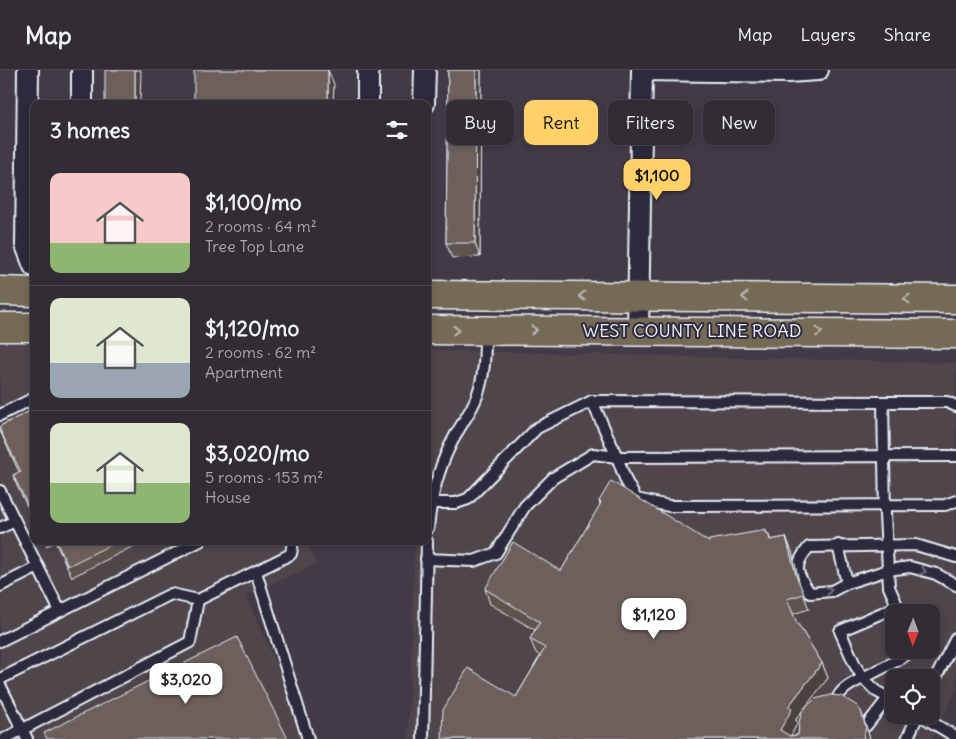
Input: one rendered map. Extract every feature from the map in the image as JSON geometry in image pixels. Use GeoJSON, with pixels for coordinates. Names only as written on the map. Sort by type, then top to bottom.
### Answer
{"type":"FeatureCollection","features":[{"type":"Feature","properties":{"kind":"main road"},"geometry":{"type":"LineString","coordinates":[[0,291],[30,292]]}},
{"type":"Feature","properties":{"kind":"main road","name":"WEST COUNTY LINE ROAD"},"geometry":{"type":"LineString","coordinates":[[431,295],[956,299]]}},
{"type":"Feature","properties":{"kind":"main road"},"geometry":{"type":"LineString","coordinates":[[0,327],[30,327]]}},
{"type":"Feature","properties":{"kind":"main road","name":"WEST COUNTY LINE ROAD"},"geometry":{"type":"LineString","coordinates":[[431,330],[956,334]]}},
{"type":"Feature","properties":{"kind":"street"},"geometry":{"type":"LineString","coordinates":[[28,70],[26,245],[30,256]]}},
{"type":"Feature","properties":{"kind":"street"},"geometry":{"type":"LineString","coordinates":[[82,70],[82,100]]}},
{"type":"Feature","properties":{"kind":"street"},"geometry":{"type":"LineString","coordinates":[[368,70],[368,100]]}},
{"type":"Feature","properties":{"kind":"street"},"geometry":{"type":"LineString","coordinates":[[424,100],[425,70]]}},
{"type":"Feature","properties":{"kind":"street"},"geometry":{"type":"LineString","coordinates":[[638,331],[642,70],[788,72],[818,70]]}},
{"type":"Feature","properties":{"kind":"lane"},"geometry":{"type":"LineString","coordinates":[[431,501],[441,466],[477,396],[484,370],[486,330]]}},
{"type":"Feature","properties":{"kind":"lane"},"geometry":{"type":"LineString","coordinates":[[0,414],[30,400]]}},
{"type":"Feature","properties":{"kind":"lane"},"geometry":{"type":"LineString","coordinates":[[592,401],[626,481],[636,498],[669,506],[944,505],[956,501]]}},
{"type":"Feature","properties":{"kind":"lane"},"geometry":{"type":"LineString","coordinates":[[431,504],[456,503],[468,499],[537,428],[592,401],[947,402],[956,406]]}},
{"type":"Feature","properties":{"kind":"lane"},"geometry":{"type":"LineString","coordinates":[[883,402],[884,505],[889,587],[897,604]]}},
{"type":"Feature","properties":{"kind":"lane"},"geometry":{"type":"LineString","coordinates":[[426,559],[474,561],[496,553],[525,506],[553,478],[593,454],[617,456],[956,456]]}},
{"type":"Feature","properties":{"kind":"lane"},"geometry":{"type":"LineString","coordinates":[[0,491],[60,611]]}},
{"type":"Feature","properties":{"kind":"lane"},"geometry":{"type":"LineString","coordinates":[[0,528],[15,521]]}},
{"type":"Feature","properties":{"kind":"lane"},"geometry":{"type":"LineString","coordinates":[[0,641],[192,545]]}},
{"type":"Feature","properties":{"kind":"lane"},"geometry":{"type":"LineString","coordinates":[[0,679],[171,594],[198,600],[291,554],[292,545]]}},
{"type":"Feature","properties":{"kind":"lane"},"geometry":{"type":"LineString","coordinates":[[423,739],[427,545]]}},
{"type":"Feature","properties":{"kind":"lane"},"geometry":{"type":"LineString","coordinates":[[838,545],[847,583]]}},
{"type":"Feature","properties":{"kind":"lane"},"geometry":{"type":"LineString","coordinates":[[956,557],[916,545],[809,547],[799,559],[798,576],[810,593],[832,591],[847,583],[888,570],[910,567],[936,574],[956,585]]}},
{"type":"Feature","properties":{"kind":"lane"},"geometry":{"type":"LineString","coordinates":[[0,586],[38,567]]}},
{"type":"Feature","properties":{"kind":"lane"},"geometry":{"type":"LineString","coordinates":[[256,572],[308,739]]}},
{"type":"Feature","properties":{"kind":"lane"},"geometry":{"type":"LineString","coordinates":[[4,739],[25,734],[190,642],[198,600]]}},
{"type":"Feature","properties":{"kind":"lane"},"geometry":{"type":"LineString","coordinates":[[885,614],[840,630],[855,665],[863,678],[885,695]]}},
{"type":"Feature","properties":{"kind":"lane"},"geometry":{"type":"LineString","coordinates":[[940,669],[956,638]]}},
{"type":"Feature","properties":{"kind":"lane"},"geometry":{"type":"LineString","coordinates":[[835,710],[835,702],[839,693],[848,686],[900,659]]}},
{"type":"Feature","properties":{"kind":"lane"},"geometry":{"type":"LineString","coordinates":[[0,685],[25,734]]}},
{"type":"Feature","properties":{"kind":"lane"},"geometry":{"type":"LineString","coordinates":[[866,726],[885,706]]}},
{"type":"Feature","properties":{"kind":"lane"},"geometry":{"type":"LineString","coordinates":[[906,739],[914,724]]}},
{"type":"Feature","properties":{"kind":"lane"},"geometry":{"type":"LineString","coordinates":[[934,724],[956,737]]}},
{"type":"Feature","properties":{"kind":"shaded area"},"geometry":{"type":"Polygon","coordinates":[[[0,336],[30,337],[30,545],[308,545],[317,564],[246,595],[309,739],[0,739],[0,336]]]}},
{"type":"Feature","properties":{"kind":"shaded area"},"geometry":{"type":"Polygon","coordinates":[[[431,350],[956,363],[956,690],[933,739],[408,739],[415,545],[431,545],[431,350]]]}},
{"type":"Feature","properties":{"kind":"building"},"geometry":{"type":"Polygon","coordinates":[[[105,70],[135,70],[135,100],[105,100],[105,70]]]}},
{"type":"Feature","properties":{"kind":"building"},"geometry":{"type":"Polygon","coordinates":[[[194,70],[328,70],[328,100],[194,100],[194,70]]]}},
{"type":"Feature","properties":{"kind":"building"},"geometry":{"type":"Polygon","coordinates":[[[448,70],[476,70],[476,100],[448,100],[448,70]]]}},
{"type":"Feature","properties":{"kind":"building"},"geometry":{"type":"Polygon","coordinates":[[[447,145],[476,145],[475,243],[446,243],[447,145]]]}},
{"type":"Feature","properties":{"kind":"building"},"geometry":{"type":"Polygon","coordinates":[[[30,411],[30,509],[13,475],[21,472],[0,430],[0,426],[30,411]]]}},
{"type":"Feature","properties":{"kind":"building"},"geometry":{"type":"Polygon","coordinates":[[[611,481],[709,542],[709,540],[766,530],[770,540],[786,537],[796,575],[804,594],[787,599],[796,621],[822,663],[788,707],[792,709],[780,730],[790,736],[798,735],[802,711],[815,699],[831,695],[841,696],[856,705],[861,711],[866,728],[863,739],[442,739],[443,710],[468,668],[516,697],[545,648],[530,639],[540,622],[485,589],[513,542],[561,571],[601,503],[599,501],[611,481]]]}},
{"type":"Feature","properties":{"kind":"building"},"geometry":{"type":"Polygon","coordinates":[[[58,545],[110,545],[68,566],[58,545]]]}},
{"type":"Feature","properties":{"kind":"building"},"geometry":{"type":"Polygon","coordinates":[[[237,637],[288,739],[47,739],[44,733],[237,637]]]}}]}
